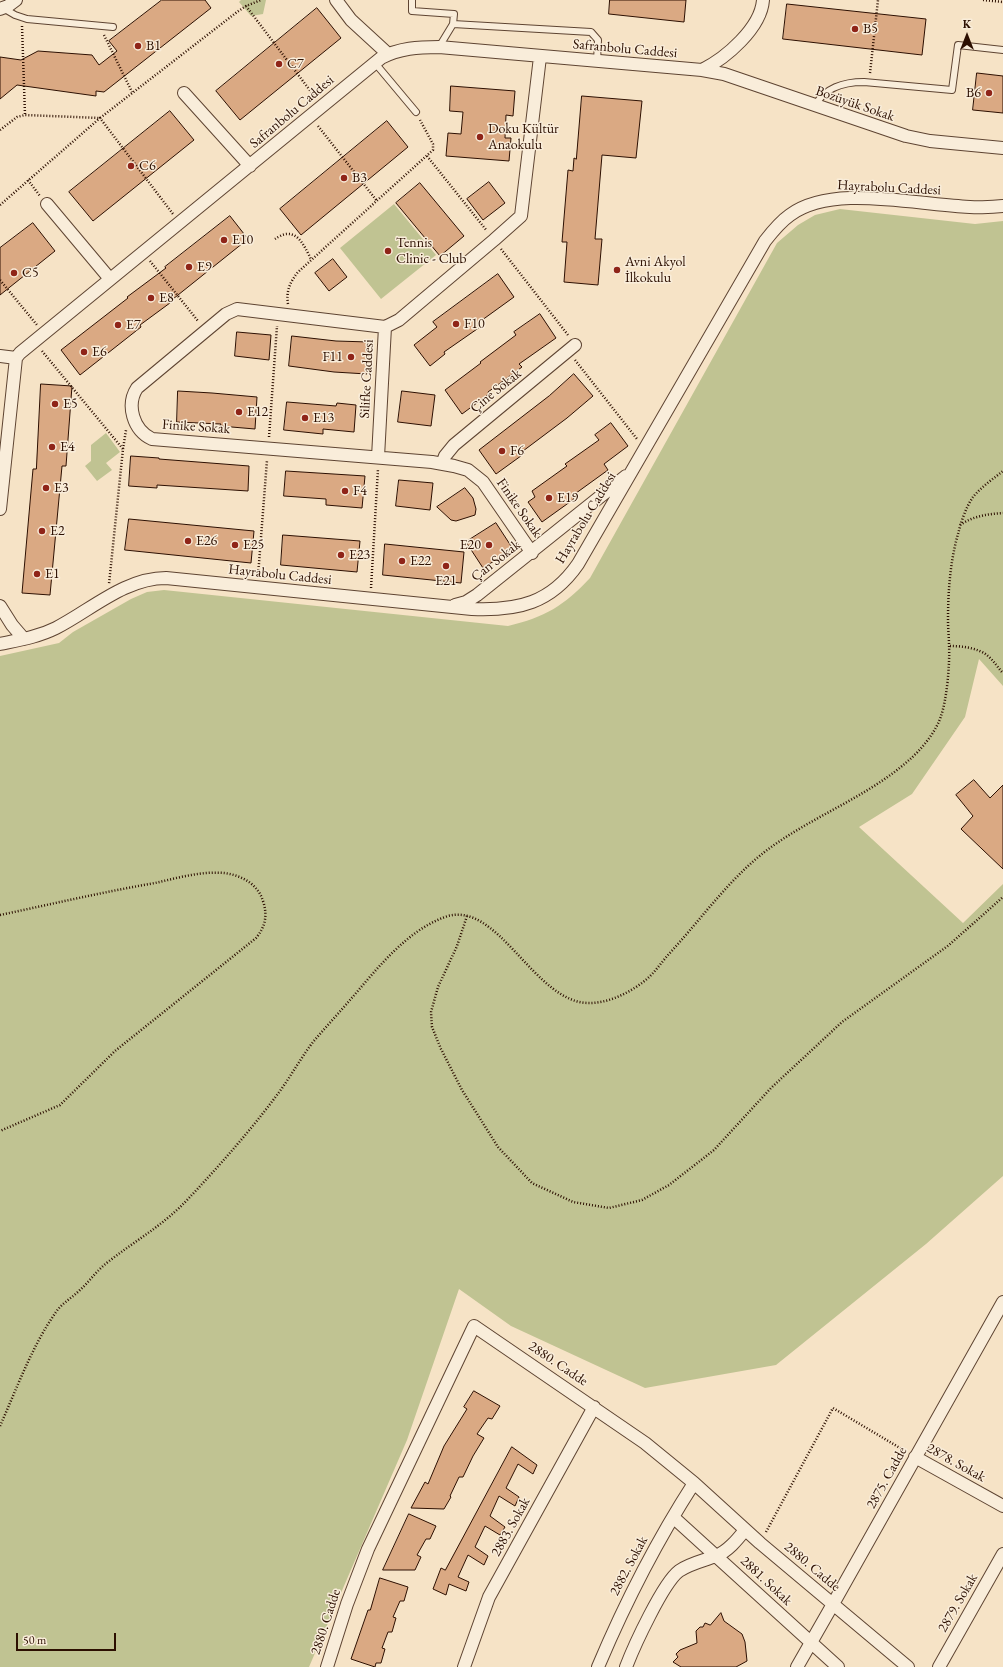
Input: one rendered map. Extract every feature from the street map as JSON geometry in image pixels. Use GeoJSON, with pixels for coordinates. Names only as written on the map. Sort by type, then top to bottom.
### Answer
{"type":"FeatureCollection","features":[{"type":"Feature","properties":{"kind":"street"},"geometry":{"type":"LineString","coordinates":[[2,9],[16,0]]}},
{"type":"Feature","properties":{"kind":"street"},"geometry":{"type":"LineString","coordinates":[[336,0],[351,20],[388,54]]}},
{"type":"Feature","properties":{"kind":"street"},"geometry":{"type":"LineString","coordinates":[[702,70],[725,55],[743,38],[760,12],[763,0]]}},
{"type":"Feature","properties":{"kind":"street","name":"Safranbolu Caddesi"},"geometry":{"type":"LineString","coordinates":[[16,358],[39,337],[388,54],[411,48],[439,47],[702,70]]}},
{"type":"Feature","properties":{"kind":"street","name":"Silifke Caddesi"},"geometry":{"type":"LineString","coordinates":[[378,457],[385,327],[399,320],[519,218],[522,212],[540,56]]}},
{"type":"Feature","properties":{"kind":"street","name":"Bozüyük Sokak"},"geometry":{"type":"LineString","coordinates":[[702,70],[724,74],[815,106],[914,138],[1003,148]]}},
{"type":"Feature","properties":{"kind":"street"},"geometry":{"type":"LineString","coordinates":[[184,93],[250,166]]}},
{"type":"Feature","properties":{"kind":"street","name":"Hayrabolu Caddesi"},"geometry":{"type":"LineString","coordinates":[[0,644],[24,639],[55,628],[124,588],[148,579],[166,578],[485,610],[507,609],[533,603],[551,593],[568,578],[578,564],[646,449],[765,241],[776,227],[790,214],[811,204],[834,199],[848,198],[970,207],[1003,206]]}},
{"type":"Feature","properties":{"kind":"street"},"geometry":{"type":"LineString","coordinates":[[47,204],[110,279]]}},
{"type":"Feature","properties":{"kind":"street","name":"Finike Sokak"},"geometry":{"type":"LineString","coordinates":[[385,327],[237,309],[226,314],[137,388],[132,401],[133,416],[137,425],[146,436],[152,439],[378,457],[442,464],[468,470],[480,479],[532,553]]}},
{"type":"Feature","properties":{"kind":"street","name":"Çine Sokak"},"geometry":{"type":"LineString","coordinates":[[442,464],[445,456],[454,445],[572,348]]}},
{"type":"Feature","properties":{"kind":"street"},"geometry":{"type":"LineString","coordinates":[[0,356],[16,358],[0,503]]}},
{"type":"Feature","properties":{"kind":"street","name":"Çan Sokak"},"geometry":{"type":"LineString","coordinates":[[447,607],[463,603],[477,595],[532,553],[633,470]]}},
{"type":"Feature","properties":{"kind":"street"},"geometry":{"type":"LineString","coordinates":[[0,606],[12,625],[24,639]]}},
{"type":"Feature","properties":{"kind":"street","name":"2875. Cadde"},"geometry":{"type":"LineString","coordinates":[[797,1667],[1003,1302]]}},
{"type":"Feature","properties":{"kind":"street","name":"2880. Cadde"},"geometry":{"type":"LineString","coordinates":[[327,1667],[347,1604],[368,1549],[474,1326],[645,1443],[694,1483],[760,1543],[908,1667]]}},
{"type":"Feature","properties":{"kind":"street","name":"2883. Sokak"},"geometry":{"type":"LineString","coordinates":[[464,1667],[490,1597],[594,1407]]}},
{"type":"Feature","properties":{"kind":"street","name":"2878. Sokak"},"geometry":{"type":"LineString","coordinates":[[915,1457],[1003,1506]]}},
{"type":"Feature","properties":{"kind":"street","name":"2882. Sokak"},"geometry":{"type":"LineString","coordinates":[[598,1667],[624,1606],[649,1559],[694,1483]]}},
{"type":"Feature","properties":{"kind":"street","name":"2881. Sokak"},"geometry":{"type":"LineString","coordinates":[[673,1517],[838,1667]]}},
{"type":"Feature","properties":{"kind":"street"},"geometry":{"type":"LineString","coordinates":[[626,1667],[652,1611],[678,1572],[695,1563],[716,1556],[731,1545],[746,1530]]}},
{"type":"Feature","properties":{"kind":"street","name":"2879. Sokak"},"geometry":{"type":"LineString","coordinates":[[939,1667],[1003,1554]]}},
{"type":"Feature","properties":{"kind":"lane"},"geometry":{"type":"LineString","coordinates":[[412,0],[412,11],[454,14],[453,24],[439,47]]}},
{"type":"Feature","properties":{"kind":"lane"},"geometry":{"type":"LineString","coordinates":[[2,9],[21,18],[113,27]]}},
{"type":"Feature","properties":{"kind":"lane"},"geometry":{"type":"LineString","coordinates":[[453,24],[591,32],[598,40],[597,62]]}},
{"type":"Feature","properties":{"kind":"lane"},"geometry":{"type":"LineString","coordinates":[[815,106],[824,94],[836,87],[851,83],[869,83],[952,90],[958,45],[1003,50]]}},
{"type":"Feature","properties":{"kind":"lane"},"geometry":{"type":"LineString","coordinates":[[375,63],[416,112]]}},
{"type":"Feature","properties":{"kind":"path"},"geometry":{"type":"LineString","coordinates":[[0,205],[132,92],[246,6],[261,0]]}},
{"type":"Feature","properties":{"kind":"path"},"geometry":{"type":"LineString","coordinates":[[869,83],[878,0]]}},
{"type":"Feature","properties":{"kind":"path"},"geometry":{"type":"LineString","coordinates":[[983,0],[1003,2]]}},
{"type":"Feature","properties":{"kind":"path"},"geometry":{"type":"LineString","coordinates":[[246,6],[322,107]]}},
{"type":"Feature","properties":{"kind":"path"},"geometry":{"type":"LineString","coordinates":[[21,18],[25,116]]}},
{"type":"Feature","properties":{"kind":"path"},"geometry":{"type":"LineString","coordinates":[[99,25],[132,92]]}},
{"type":"Feature","properties":{"kind":"path"},"geometry":{"type":"LineString","coordinates":[[291,315],[288,302],[288,290],[290,283],[298,272],[433,150],[433,144],[416,112]]}},
{"type":"Feature","properties":{"kind":"path"},"geometry":{"type":"LineString","coordinates":[[0,130],[17,117],[25,116],[100,118]]}},
{"type":"Feature","properties":{"kind":"path"},"geometry":{"type":"LineString","coordinates":[[311,116],[377,201]]}},
{"type":"Feature","properties":{"kind":"path"},"geometry":{"type":"LineString","coordinates":[[100,118],[180,223]]}},
{"type":"Feature","properties":{"kind":"path"},"geometry":{"type":"LineString","coordinates":[[427,156],[494,240],[646,449]]}},
{"type":"Feature","properties":{"kind":"path"},"geometry":{"type":"LineString","coordinates":[[28,180],[47,204]]}},
{"type":"Feature","properties":{"kind":"path"},"geometry":{"type":"LineString","coordinates":[[275,239],[286,233],[291,234],[300,240],[311,259]]}},
{"type":"Feature","properties":{"kind":"path"},"geometry":{"type":"LineString","coordinates":[[143,253],[206,331]]}},
{"type":"Feature","properties":{"kind":"path"},"geometry":{"type":"LineString","coordinates":[[0,280],[39,337],[123,449],[107,598]]}},
{"type":"Feature","properties":{"kind":"path"},"geometry":{"type":"LineString","coordinates":[[371,599],[378,457]]}},
{"type":"Feature","properties":{"kind":"path"},"geometry":{"type":"LineString","coordinates":[[0,1426],[38,1342],[59,1308],[81,1289],[105,1264],[150,1233],[175,1213],[214,1172],[277,1094],[312,1044],[374,973],[409,938],[434,922],[449,915],[467,916],[479,919],[496,932],[554,990],[570,1000],[586,1003],[600,1002],[622,996],[647,978],[748,865],[779,842],[883,781],[911,759],[934,730],[940,718],[943,706],[950,646],[948,625],[952,555],[960,526],[969,503],[974,495],[1003,471]]}},
{"type":"Feature","properties":{"kind":"path"},"geometry":{"type":"LineString","coordinates":[[960,526],[967,520],[976,517],[1003,513]]}},
{"type":"Feature","properties":{"kind":"path"},"geometry":{"type":"LineString","coordinates":[[950,646],[977,650],[988,656],[1003,673]]}},
{"type":"Feature","properties":{"kind":"path"},"geometry":{"type":"LineString","coordinates":[[0,915],[135,886],[194,875],[213,874],[229,874],[245,879],[260,893],[266,913],[265,923],[256,938],[115,1051],[60,1105],[0,1131]]}},
{"type":"Feature","properties":{"kind":"path"},"geometry":{"type":"LineString","coordinates":[[467,916],[457,946],[438,987],[431,1012],[432,1027],[441,1049],[462,1090],[498,1147],[532,1183],[573,1202],[609,1208],[642,1200],[669,1185],[714,1150],[771,1088],[842,1022],[949,945],[1003,897]]}},
{"type":"Feature","properties":{"kind":"path","name":"2878. Sokak"},"geometry":{"type":"LineString","coordinates":[[760,1543],[833,1408],[915,1457]]}},
{"type":"Feature","properties":{"kind":"green space"},"geometry":{"type":"Polygon","coordinates":[[[241,0],[266,0],[263,14],[251,16],[239,2],[241,0]]]}},
{"type":"Feature","properties":{"kind":"green space","name":"Tennis Clinic - Club"},"geometry":{"type":"Polygon","coordinates":[[[394,204],[436,255],[381,299],[340,248],[394,204]]]}},
{"type":"Feature","properties":{"kind":"green space"},"geometry":{"type":"Polygon","coordinates":[[[840,209],[975,224],[1003,221],[1003,686],[979,659],[965,717],[912,794],[859,827],[963,923],[1003,884],[1003,1176],[926,1244],[776,1365],[645,1388],[511,1326],[459,1289],[407,1440],[309,1667],[0,1667],[0,656],[59,643],[73,632],[131,599],[147,592],[164,590],[508,626],[533,619],[553,609],[581,588],[590,578],[777,243],[798,225],[815,215],[840,209]]]}},
{"type":"Feature","properties":{"kind":"green space"},"geometry":{"type":"Polygon","coordinates":[[[106,433],[120,452],[106,463],[112,470],[97,481],[85,466],[91,461],[91,445],[106,433]]]}},
{"type":"Feature","properties":{"kind":"building","name":"B1"},"geometry":{"type":"Polygon","coordinates":[[[162,0],[205,0],[211,8],[104,92],[96,91],[96,96],[17,85],[0,99],[0,57],[21,60],[38,51],[92,55],[99,65],[117,51],[109,41],[162,0]]]}},
{"type":"Feature","properties":{"kind":"building"},"geometry":{"type":"Polygon","coordinates":[[[610,0],[686,0],[684,22],[609,14],[610,0]]]}},
{"type":"Feature","properties":{"kind":"building","name":"B5"},"geometry":{"type":"Polygon","coordinates":[[[787,4],[926,19],[922,55],[783,39],[787,4]]]}},
{"type":"Feature","properties":{"kind":"building","name":"C7"},"geometry":{"type":"Polygon","coordinates":[[[317,8],[341,38],[240,120],[216,91],[317,8]]]}},
{"type":"Feature","properties":{"kind":"building","name":"B6"},"geometry":{"type":"Polygon","coordinates":[[[977,73],[1003,76],[1003,113],[973,110],[977,73]]]}},
{"type":"Feature","properties":{"kind":"building"},"geometry":{"type":"Polygon","coordinates":[[[451,86],[515,91],[513,116],[506,115],[505,138],[511,138],[509,161],[446,156],[448,133],[461,134],[463,112],[450,111],[451,86]]]}},
{"type":"Feature","properties":{"kind":"building"},"geometry":{"type":"Polygon","coordinates":[[[582,96],[642,101],[636,158],[602,155],[595,239],[602,239],[598,285],[564,282],[567,242],[562,242],[568,170],[573,171],[574,158],[576,159],[582,96]]]}},
{"type":"Feature","properties":{"kind":"building","name":"C6"},"geometry":{"type":"Polygon","coordinates":[[[170,111],[194,140],[93,221],[69,192],[170,111]]]}},
{"type":"Feature","properties":{"kind":"building","name":"B3"},"geometry":{"type":"Polygon","coordinates":[[[387,121],[408,147],[301,235],[280,209],[387,121]]]}},
{"type":"Feature","properties":{"kind":"building"},"geometry":{"type":"Polygon","coordinates":[[[489,182],[505,203],[483,220],[467,199],[489,182]]]}},
{"type":"Feature","properties":{"kind":"building"},"geometry":{"type":"Polygon","coordinates":[[[420,183],[464,236],[440,256],[396,203],[420,183]]]}},
{"type":"Feature","properties":{"kind":"building"},"geometry":{"type":"Polygon","coordinates":[[[230,216],[248,239],[80,375],[61,350],[230,216]]]}},
{"type":"Feature","properties":{"kind":"building","name":"C5"},"geometry":{"type":"Polygon","coordinates":[[[33,223],[55,251],[0,295],[0,248],[33,223]]]}},
{"type":"Feature","properties":{"kind":"building"},"geometry":{"type":"Polygon","coordinates":[[[333,259],[347,277],[329,291],[315,273],[333,259]]]}},
{"type":"Feature","properties":{"kind":"building"},"geometry":{"type":"Polygon","coordinates":[[[498,274],[514,297],[478,323],[480,327],[444,352],[445,354],[430,366],[414,345],[437,327],[433,322],[498,274]]]}},
{"type":"Feature","properties":{"kind":"building"},"geometry":{"type":"Polygon","coordinates":[[[540,314],[556,338],[519,364],[522,367],[488,392],[489,394],[462,414],[445,390],[516,335],[514,332],[540,314]]]}},
{"type":"Feature","properties":{"kind":"building"},"geometry":{"type":"Polygon","coordinates":[[[237,332],[271,335],[269,360],[235,356],[237,332]]]}},
{"type":"Feature","properties":{"kind":"building"},"geometry":{"type":"Polygon","coordinates":[[[292,336],[336,341],[369,342],[367,374],[334,372],[289,366],[292,336]]]}},
{"type":"Feature","properties":{"kind":"building"},"geometry":{"type":"Polygon","coordinates":[[[574,374],[593,396],[567,418],[523,451],[525,453],[496,474],[479,450],[549,396],[574,374]]]}},
{"type":"Feature","properties":{"kind":"building"},"geometry":{"type":"Polygon","coordinates":[[[41,384],[72,386],[66,466],[62,466],[50,595],[22,593],[33,469],[36,469],[41,384]]]}},
{"type":"Feature","properties":{"kind":"building"},"geometry":{"type":"Polygon","coordinates":[[[178,391],[257,397],[255,429],[220,426],[221,424],[177,422],[178,391]]]}},
{"type":"Feature","properties":{"kind":"building"},"geometry":{"type":"Polygon","coordinates":[[[402,391],[435,395],[431,426],[398,422],[402,391]]]}},
{"type":"Feature","properties":{"kind":"building"},"geometry":{"type":"Polygon","coordinates":[[[287,402],[336,406],[337,403],[356,405],[354,432],[323,429],[323,434],[284,430],[287,402]]]}},
{"type":"Feature","properties":{"kind":"building"},"geometry":{"type":"Polygon","coordinates":[[[611,423],[628,446],[604,464],[608,470],[572,496],[574,499],[542,522],[528,502],[535,497],[532,491],[567,466],[565,464],[599,440],[595,435],[611,423]]]}},
{"type":"Feature","properties":{"kind":"building"},"geometry":{"type":"Polygon","coordinates":[[[131,456],[249,466],[248,491],[157,485],[157,488],[129,486],[131,456]]]}},
{"type":"Feature","properties":{"kind":"building"},"geometry":{"type":"Polygon","coordinates":[[[286,471],[365,476],[362,508],[326,505],[326,499],[284,496],[286,471]]]}},
{"type":"Feature","properties":{"kind":"building"},"geometry":{"type":"Polygon","coordinates":[[[399,480],[433,483],[430,510],[396,506],[399,480]]]}},
{"type":"Feature","properties":{"kind":"building"},"geometry":{"type":"Polygon","coordinates":[[[465,488],[473,498],[476,509],[475,515],[456,521],[451,520],[437,507],[465,488]]]}},
{"type":"Feature","properties":{"kind":"building"},"geometry":{"type":"Polygon","coordinates":[[[129,519],[254,531],[251,563],[125,550],[129,519]]]}},
{"type":"Feature","properties":{"kind":"building","name":"E20"},"geometry":{"type":"Polygon","coordinates":[[[496,523],[513,549],[483,568],[466,542],[496,523]]]}},
{"type":"Feature","properties":{"kind":"building"},"geometry":{"type":"Polygon","coordinates":[[[283,535],[360,541],[357,572],[281,565],[283,535]]]}},
{"type":"Feature","properties":{"kind":"building"},"geometry":{"type":"Polygon","coordinates":[[[385,544],[464,552],[461,583],[383,575],[385,544]]]}},
{"type":"Feature","properties":{"kind":"building"},"geometry":{"type":"Polygon","coordinates":[[[974,780],[990,798],[1003,785],[1003,869],[961,829],[973,816],[956,795],[974,780]]]}},
{"type":"Feature","properties":{"kind":"building"},"geometry":{"type":"Polygon","coordinates":[[[474,1391],[500,1406],[492,1419],[488,1418],[477,1434],[484,1438],[463,1477],[459,1477],[450,1496],[451,1497],[444,1509],[411,1508],[425,1482],[428,1484],[444,1446],[467,1409],[464,1407],[474,1391]]]}},
{"type":"Feature","properties":{"kind":"building"},"geometry":{"type":"Polygon","coordinates":[[[512,1447],[537,1465],[533,1474],[518,1464],[506,1488],[519,1497],[515,1506],[499,1496],[490,1516],[505,1527],[500,1535],[485,1526],[475,1547],[488,1556],[484,1565],[468,1555],[458,1577],[469,1582],[466,1591],[449,1584],[446,1595],[433,1589],[441,1568],[445,1570],[512,1447]]]}},
{"type":"Feature","properties":{"kind":"building"},"geometry":{"type":"Polygon","coordinates":[[[409,1514],[436,1526],[430,1539],[426,1539],[417,1555],[421,1557],[415,1570],[383,1570],[409,1514]]]}},
{"type":"Feature","properties":{"kind":"building"},"geometry":{"type":"Polygon","coordinates":[[[380,1578],[408,1587],[404,1601],[400,1601],[393,1617],[396,1618],[392,1632],[388,1632],[382,1648],[385,1649],[381,1663],[376,1663],[375,1667],[351,1659],[368,1610],[370,1610],[380,1578]]]}},
{"type":"Feature","properties":{"kind":"building"},"geometry":{"type":"Polygon","coordinates":[[[721,1613],[724,1621],[742,1634],[745,1642],[747,1661],[736,1667],[681,1667],[673,1662],[678,1657],[676,1654],[680,1650],[697,1643],[696,1631],[700,1627],[703,1627],[705,1623],[710,1625],[721,1613]]]}},
{"type":"Feature","properties":{"kind":"place","name":"B5"},"geometry":{"type":"Point","coordinates":[855,29]}},
{"type":"Feature","properties":{"kind":"place","name":"B1"},"geometry":{"type":"Point","coordinates":[138,46]}},
{"type":"Feature","properties":{"kind":"place","name":"C7"},"geometry":{"type":"Point","coordinates":[279,64]}},
{"type":"Feature","properties":{"kind":"place","name":"B6"},"geometry":{"type":"Point","coordinates":[989,93]}},
{"type":"Feature","properties":{"kind":"place","name":"Doku Kültür Anaokulu"},"geometry":{"type":"Point","coordinates":[480,137]}},
{"type":"Feature","properties":{"kind":"place","name":"C6"},"geometry":{"type":"Point","coordinates":[131,166]}},
{"type":"Feature","properties":{"kind":"place","name":"B3"},"geometry":{"type":"Point","coordinates":[344,178]}},
{"type":"Feature","properties":{"kind":"place","name":"E10"},"geometry":{"type":"Point","coordinates":[224,240]}},
{"type":"Feature","properties":{"kind":"place","name":"Tennis Clinic - Club"},"geometry":{"type":"Point","coordinates":[388,251]}},
{"type":"Feature","properties":{"kind":"place","name":"E9"},"geometry":{"type":"Point","coordinates":[189,267]}},
{"type":"Feature","properties":{"kind":"place","name":"Avni Akyol İlkokulu"},"geometry":{"type":"Point","coordinates":[617,270]}},
{"type":"Feature","properties":{"kind":"place","name":"C5"},"geometry":{"type":"Point","coordinates":[14,273]}},
{"type":"Feature","properties":{"kind":"place","name":"E8"},"geometry":{"type":"Point","coordinates":[151,298]}},
{"type":"Feature","properties":{"kind":"place","name":"F10"},"geometry":{"type":"Point","coordinates":[456,324]}},
{"type":"Feature","properties":{"kind":"place","name":"E7"},"geometry":{"type":"Point","coordinates":[118,325]}},
{"type":"Feature","properties":{"kind":"place","name":"E6"},"geometry":{"type":"Point","coordinates":[84,352]}},
{"type":"Feature","properties":{"kind":"place","name":"F11"},"geometry":{"type":"Point","coordinates":[351,357]}},
{"type":"Feature","properties":{"kind":"place","name":"E5"},"geometry":{"type":"Point","coordinates":[55,404]}},
{"type":"Feature","properties":{"kind":"place","name":"E12"},"geometry":{"type":"Point","coordinates":[239,412]}},
{"type":"Feature","properties":{"kind":"place","name":"E13"},"geometry":{"type":"Point","coordinates":[305,418]}},
{"type":"Feature","properties":{"kind":"place","name":"E4"},"geometry":{"type":"Point","coordinates":[52,447]}},
{"type":"Feature","properties":{"kind":"place","name":"F6"},"geometry":{"type":"Point","coordinates":[502,451]}},
{"type":"Feature","properties":{"kind":"place","name":"E3"},"geometry":{"type":"Point","coordinates":[46,488]}},
{"type":"Feature","properties":{"kind":"place","name":"F4"},"geometry":{"type":"Point","coordinates":[345,491]}},
{"type":"Feature","properties":{"kind":"place","name":"E19"},"geometry":{"type":"Point","coordinates":[549,498]}},
{"type":"Feature","properties":{"kind":"place","name":"E2"},"geometry":{"type":"Point","coordinates":[42,531]}},
{"type":"Feature","properties":{"kind":"place","name":"E26"},"geometry":{"type":"Point","coordinates":[188,541]}},
{"type":"Feature","properties":{"kind":"place","name":"E25"},"geometry":{"type":"Point","coordinates":[235,545]}},
{"type":"Feature","properties":{"kind":"place","name":"E20"},"geometry":{"type":"Point","coordinates":[489,545]}},
{"type":"Feature","properties":{"kind":"place","name":"E23"},"geometry":{"type":"Point","coordinates":[341,555]}},
{"type":"Feature","properties":{"kind":"place","name":"E22"},"geometry":{"type":"Point","coordinates":[402,561]}},
{"type":"Feature","properties":{"kind":"place","name":"E21"},"geometry":{"type":"Point","coordinates":[446,566]}},
{"type":"Feature","properties":{"kind":"place","name":"E1"},"geometry":{"type":"Point","coordinates":[37,574]}}]}
